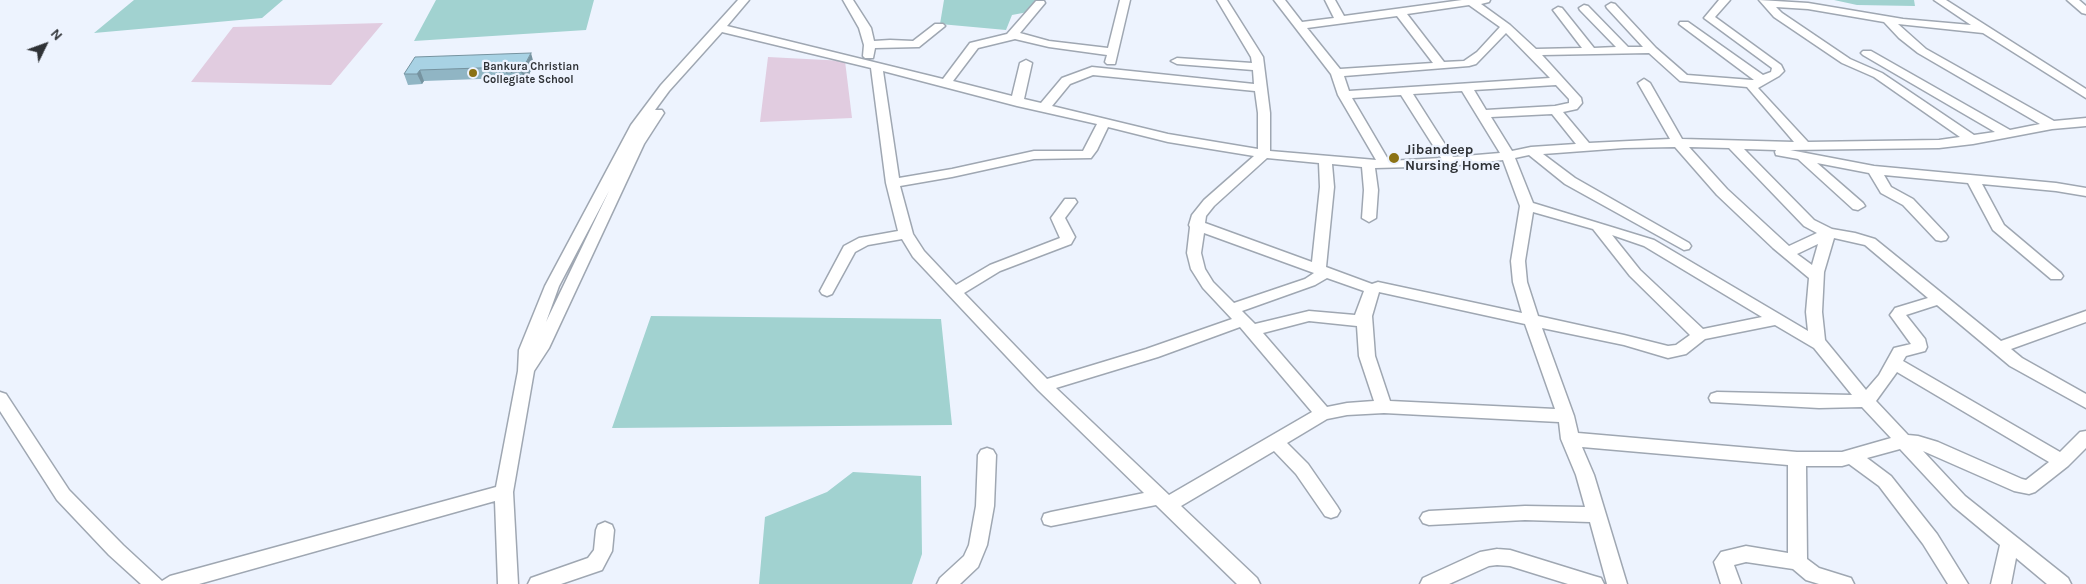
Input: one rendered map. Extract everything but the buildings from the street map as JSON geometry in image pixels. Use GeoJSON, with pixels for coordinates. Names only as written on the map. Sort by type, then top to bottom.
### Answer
{"type":"FeatureCollection","features":[{"type":"Feature","properties":{"kind":"street"},"geometry":{"type":"LineString","coordinates":[[726,29],[744,0]]}},
{"type":"Feature","properties":{"kind":"street"},"geometry":{"type":"LineString","coordinates":[[508,584],[504,492],[526,371],[541,348],[638,144],[672,94],[726,29],[754,0]]}},
{"type":"Feature","properties":{"kind":"street"},"geometry":{"type":"LineString","coordinates":[[848,0],[865,28],[870,45],[869,55],[893,183],[906,234],[918,254],[956,291],[1044,386],[1250,584]]}},
{"type":"Feature","properties":{"kind":"street"},"geometry":{"type":"LineString","coordinates":[[1108,72],[1125,0]]}},
{"type":"Feature","properties":{"kind":"street"},"geometry":{"type":"LineString","coordinates":[[1222,0],[1254,50],[1264,113],[1264,154],[1198,215],[1194,253],[1198,269],[1208,285],[1242,320],[1323,414]]}},
{"type":"Feature","properties":{"kind":"street"},"geometry":{"type":"LineString","coordinates":[[1279,0],[1337,72],[1344,95],[1385,165]]}},
{"type":"Feature","properties":{"kind":"street"},"geometry":{"type":"LineString","coordinates":[[1330,0],[1341,20]]}},
{"type":"Feature","properties":{"kind":"street"},"geometry":{"type":"LineString","coordinates":[[1299,26],[1400,12],[1414,5],[1485,0]]}},
{"type":"Feature","properties":{"kind":"street"},"geometry":{"type":"LineString","coordinates":[[1725,0],[1709,18],[1777,67],[1778,71],[1775,74],[1758,82],[1752,88],[1754,93],[1803,151],[1858,206]]}},
{"type":"Feature","properties":{"kind":"street"},"geometry":{"type":"LineString","coordinates":[[1939,0],[2086,94]]}},
{"type":"Feature","properties":{"kind":"street"},"geometry":{"type":"LineString","coordinates":[[2072,0],[2086,12]]}},
{"type":"Feature","properties":{"kind":"street"},"geometry":{"type":"LineString","coordinates":[[1470,1],[1506,27],[1533,52],[1575,98],[1576,103],[1573,106],[1555,110],[1483,114]]}},
{"type":"Feature","properties":{"kind":"street"},"geometry":{"type":"LineString","coordinates":[[1766,2],[1808,6],[1888,20],[1985,30]]}},
{"type":"Feature","properties":{"kind":"street"},"geometry":{"type":"LineString","coordinates":[[1766,2],[1778,14],[1846,61],[1878,75],[1973,140]]}},
{"type":"Feature","properties":{"kind":"street"},"geometry":{"type":"LineString","coordinates":[[944,84],[974,44],[1013,35],[1040,4]]}},
{"type":"Feature","properties":{"kind":"street"},"geometry":{"type":"LineString","coordinates":[[1611,6],[1652,50],[1684,78],[1758,82]]}},
{"type":"Feature","properties":{"kind":"street"},"geometry":{"type":"LineString","coordinates":[[1584,8],[1626,51]]}},
{"type":"Feature","properties":{"kind":"street"},"geometry":{"type":"LineString","coordinates":[[1558,10],[1592,51]]}},
{"type":"Feature","properties":{"kind":"street"},"geometry":{"type":"LineString","coordinates":[[1400,12],[1441,66]]}},
{"type":"Feature","properties":{"kind":"street"},"geometry":{"type":"LineString","coordinates":[[1888,20],[1902,36],[1922,51],[2052,125]]}},
{"type":"Feature","properties":{"kind":"street"},"geometry":{"type":"LineString","coordinates":[[1684,24],[1758,82]]}},
{"type":"Feature","properties":{"kind":"street"},"geometry":{"type":"LineString","coordinates":[[870,45],[890,43],[915,45],[939,26]]}},
{"type":"Feature","properties":{"kind":"street"},"geometry":{"type":"LineString","coordinates":[[1337,72],[1441,66],[1472,62],[1491,45],[1506,27]]}},
{"type":"Feature","properties":{"kind":"street"},"geometry":{"type":"LineString","coordinates":[[726,29],[1104,123],[1213,147],[1368,164],[1450,162],[1586,147],[1678,143],[1732,144],[1803,151],[1910,145],[1973,140],[2052,125],[2086,122]]}},
{"type":"Feature","properties":{"kind":"street"},"geometry":{"type":"LineString","coordinates":[[1013,35],[1049,44],[1113,52]]}},
{"type":"Feature","properties":{"kind":"street"},"geometry":{"type":"LineString","coordinates":[[1533,52],[1652,50]]}},
{"type":"Feature","properties":{"kind":"street"},"geometry":{"type":"LineString","coordinates":[[1867,53],[2008,134]]}},
{"type":"Feature","properties":{"kind":"street"},"geometry":{"type":"LineString","coordinates":[[1177,61],[1258,67]]}},
{"type":"Feature","properties":{"kind":"street"},"geometry":{"type":"LineString","coordinates":[[1018,102],[1026,63]]}},
{"type":"Feature","properties":{"kind":"street"},"geometry":{"type":"LineString","coordinates":[[1043,108],[1066,81],[1087,72],[1108,72],[1260,88]]}},
{"type":"Feature","properties":{"kind":"street"},"geometry":{"type":"LineString","coordinates":[[1344,95],[1558,81]]}},
{"type":"Feature","properties":{"kind":"street"},"geometry":{"type":"LineString","coordinates":[[1644,83],[1678,143],[1722,192],[1787,253],[1817,277]]}},
{"type":"Feature","properties":{"kind":"street"},"geometry":{"type":"LineString","coordinates":[[1466,87],[1508,156],[1527,206],[1518,261],[1520,282],[1532,322],[1566,416],[1570,439],[1584,475],[1617,584]]}},
{"type":"Feature","properties":{"kind":"street"},"geometry":{"type":"LineString","coordinates":[[1404,91],[1450,162]]}},
{"type":"Feature","properties":{"kind":"street"},"geometry":{"type":"LineString","coordinates":[[1555,110],[1586,147]]}},
{"type":"Feature","properties":{"kind":"street"},"geometry":{"type":"LineString","coordinates":[[893,183],[952,174],[1034,154],[1086,155],[1091,150],[1104,123]]}},
{"type":"Feature","properties":{"kind":"street"},"geometry":{"type":"LineString","coordinates":[[1732,144],[1809,223],[1828,233],[1855,237],[1870,242],[2037,376],[2085,400]]}},
{"type":"Feature","properties":{"kind":"street"},"geometry":{"type":"LineString","coordinates":[[1803,151],[1874,170],[2056,187],[2086,192]]}},
{"type":"Feature","properties":{"kind":"street"},"geometry":{"type":"LineString","coordinates":[[1531,152],[1570,181],[1684,246]]}},
{"type":"Feature","properties":{"kind":"street"},"geometry":{"type":"LineString","coordinates":[[1044,386],[1152,353],[1242,320],[1310,282],[1322,270],[1328,186],[1325,160]]}},
{"type":"Feature","properties":{"kind":"street"},"geometry":{"type":"LineString","coordinates":[[1368,164],[1371,190],[1370,218]]}},
{"type":"Feature","properties":{"kind":"street"},"geometry":{"type":"LineString","coordinates":[[1874,170],[1886,190],[1908,202],[1941,237]]}},
{"type":"Feature","properties":{"kind":"street"},"geometry":{"type":"LineString","coordinates":[[1973,180],[1998,226],[2056,276]]}},
{"type":"Feature","properties":{"kind":"street"},"geometry":{"type":"LineString","coordinates":[[956,291],[995,268],[1066,241],[1068,237],[1058,218],[1070,202]]}},
{"type":"Feature","properties":{"kind":"street"},"geometry":{"type":"LineString","coordinates":[[1527,206],[1598,226],[1664,250],[1711,281],[1819,344]]}},
{"type":"Feature","properties":{"kind":"street"},"geometry":{"type":"LineString","coordinates":[[1196,225],[1372,289],[1378,287],[1402,291],[1532,322],[1624,340],[1668,352],[1680,350],[1700,335],[1777,320]]}},
{"type":"Feature","properties":{"kind":"street"},"geometry":{"type":"LineString","coordinates":[[1598,226],[1635,273],[1700,335]]}},
{"type":"Feature","properties":{"kind":"street"},"geometry":{"type":"LineString","coordinates":[[1787,253],[1828,233]]}},
{"type":"Feature","properties":{"kind":"street"},"geometry":{"type":"LineString","coordinates":[[1828,233],[1817,277],[1814,312],[1814,331],[1819,344],[1867,401],[1959,501],[2061,584]]}},
{"type":"Feature","properties":{"kind":"street"},"geometry":{"type":"LineString","coordinates":[[826,291],[849,249],[864,241],[906,234]]}},
{"type":"Feature","properties":{"kind":"street"},"geometry":{"type":"LineString","coordinates":[[1372,289],[1364,316],[1368,356],[1384,407]]}},
{"type":"Feature","properties":{"kind":"street"},"geometry":{"type":"LineString","coordinates":[[1717,398],[1819,402],[1867,401],[1885,380],[1900,352],[1919,347],[1920,343],[1898,315],[1900,312],[1940,299]]}},
{"type":"Feature","properties":{"kind":"street"},"geometry":{"type":"LineString","coordinates":[[1242,320],[1310,316],[1352,321],[1364,316]]}},
{"type":"Feature","properties":{"kind":"street"},"geometry":{"type":"LineString","coordinates":[[2000,348],[2086,316]]}},
{"type":"Feature","properties":{"kind":"street"},"geometry":{"type":"LineString","coordinates":[[1894,363],[2062,462]]}},
{"type":"Feature","properties":{"kind":"street"},"geometry":{"type":"LineString","coordinates":[[2,405],[63,495],[116,550],[154,584]]}},
{"type":"Feature","properties":{"kind":"street"},"geometry":{"type":"LineString","coordinates":[[1051,518],[1163,501],[1275,442],[1323,414],[1347,409],[1384,407],[1566,416]]}},
{"type":"Feature","properties":{"kind":"street"},"geometry":{"type":"LineString","coordinates":[[1570,439],[1797,459],[1842,459],[1904,441],[1932,446],[2020,486],[2029,487],[2062,462],[2086,437]]}},
{"type":"Feature","properties":{"kind":"street"},"geometry":{"type":"LineString","coordinates":[[1275,442],[1302,469],[1331,511]]}},
{"type":"Feature","properties":{"kind":"street"},"geometry":{"type":"LineString","coordinates":[[947,584],[971,561],[978,544],[985,506],[986,455]]}},
{"type":"Feature","properties":{"kind":"street"},"geometry":{"type":"LineString","coordinates":[[1853,457],[1874,471],[1890,487],[1930,540],[1958,584]]}},
{"type":"Feature","properties":{"kind":"street"},"geometry":{"type":"LineString","coordinates":[[1797,459],[1798,562]]}},
{"type":"Feature","properties":{"kind":"street"},"geometry":{"type":"LineString","coordinates":[[170,584],[504,492]]}},
{"type":"Feature","properties":{"kind":"street"},"geometry":{"type":"LineString","coordinates":[[1429,518],[1525,513],[1596,515]]}},
{"type":"Feature","properties":{"kind":"street"},"geometry":{"type":"LineString","coordinates":[[538,584],[595,564],[603,552],[605,530]]}},
{"type":"Feature","properties":{"kind":"street"},"geometry":{"type":"LineString","coordinates":[[2001,584],[2010,543]]}},
{"type":"Feature","properties":{"kind":"street"},"geometry":{"type":"LineString","coordinates":[[1731,584],[1724,562],[1728,558],[1746,554],[1798,562],[1813,574],[1844,584]]}},
{"type":"Feature","properties":{"kind":"street"},"geometry":{"type":"LineString","coordinates":[[1430,584],[1487,558],[1497,557],[1517,560],[1594,584]]}},
{"type":"Feature","properties":{"kind":"shaded area"},"geometry":{"type":"Polygon","coordinates":[[[134,0],[283,0],[262,18],[94,33],[134,0]]]}},
{"type":"Feature","properties":{"kind":"shaded area"},"geometry":{"type":"Polygon","coordinates":[[[436,0],[594,0],[586,30],[414,41],[436,0]]]}},
{"type":"Feature","properties":{"kind":"shaded area"},"geometry":{"type":"Polygon","coordinates":[[[944,0],[1041,0],[1028,12],[1012,15],[1006,30],[940,24],[944,0]]]}},
{"type":"Feature","properties":{"kind":"shaded area"},"geometry":{"type":"Polygon","coordinates":[[[1834,0],[1914,0],[1915,6],[1857,5],[1834,0]]]}},
{"type":"Feature","properties":{"kind":"shaded area"},"geometry":{"type":"Polygon","coordinates":[[[383,23],[331,85],[191,82],[233,27],[383,23]]]}},
{"type":"Feature","properties":{"kind":"shaded area"},"geometry":{"type":"Polygon","coordinates":[[[768,57],[845,61],[852,118],[760,122],[768,57]]]}},
{"type":"Feature","properties":{"kind":"shaded area"},"geometry":{"type":"Polygon","coordinates":[[[651,316],[941,319],[952,425],[612,428],[651,316]]]}},
{"type":"Feature","properties":{"kind":"shaded area"},"geometry":{"type":"Polygon","coordinates":[[[853,472],[921,476],[922,554],[912,584],[759,584],[765,517],[827,492],[853,472]]]}},
{"type":"Feature","properties":{"kind":"place","name":"Bankura Christian Collegiate School"},"geometry":{"type":"Point","coordinates":[473,73]}},
{"type":"Feature","properties":{"kind":"place","name":"Jibandeep Nursing Home"},"geometry":{"type":"Point","coordinates":[1394,158]}}]}
